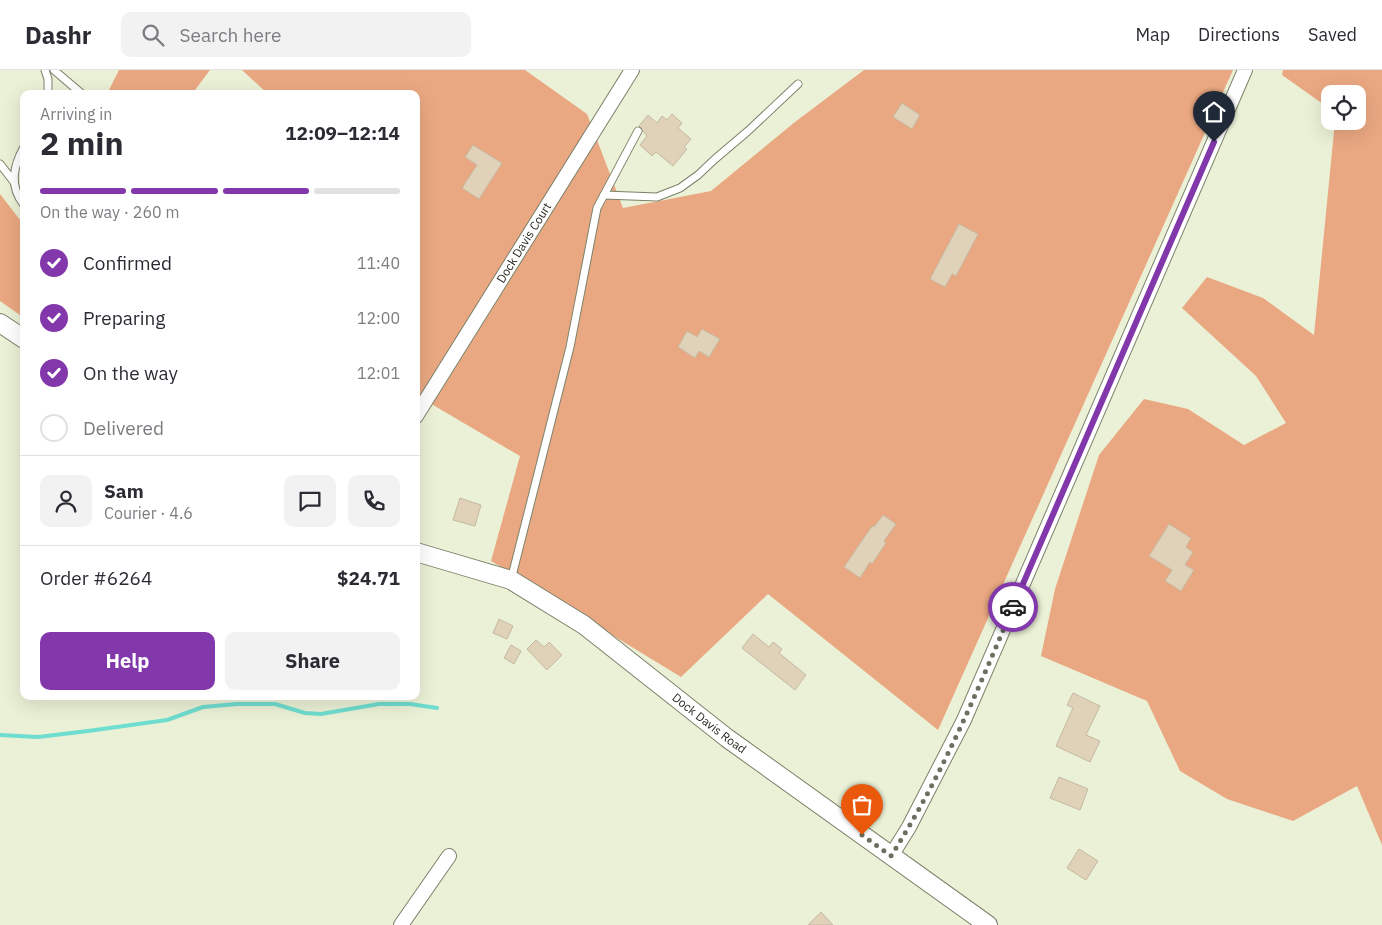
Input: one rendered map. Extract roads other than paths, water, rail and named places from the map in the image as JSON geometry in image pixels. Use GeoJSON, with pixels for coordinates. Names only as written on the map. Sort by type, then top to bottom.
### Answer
{"type":"FeatureCollection","features":[{"type":"Feature","properties":{"kind":"street","name":"Dock Davis Court"},"geometry":{"type":"LineString","coordinates":[[420,410],[632,70]]}},
{"type":"Feature","properties":{"kind":"street"},"geometry":{"type":"LineString","coordinates":[[891,856],[910,827],[964,720],[1245,70]]}},
{"type":"Feature","properties":{"kind":"street"},"geometry":{"type":"LineString","coordinates":[[0,323],[20,336]]}},
{"type":"Feature","properties":{"kind":"street","name":"Dock Davis Road"},"geometry":{"type":"LineString","coordinates":[[420,553],[511,580],[584,625],[727,738],[988,925]]}},
{"type":"Feature","properties":{"kind":"street"},"geometry":{"type":"LineString","coordinates":[[400,925],[449,856]]}},
{"type":"Feature","properties":{"kind":"lane"},"geometry":{"type":"LineString","coordinates":[[46,70],[48,90]]}},
{"type":"Feature","properties":{"kind":"lane"},"geometry":{"type":"LineString","coordinates":[[54,70],[77,90]]}},
{"type":"Feature","properties":{"kind":"lane"},"geometry":{"type":"LineString","coordinates":[[604,194],[656,196],[680,188],[698,176],[798,84]]}},
{"type":"Feature","properties":{"kind":"lane"},"geometry":{"type":"LineString","coordinates":[[511,580],[570,347],[597,208],[638,131]]}},
{"type":"Feature","properties":{"kind":"lane"},"geometry":{"type":"LineString","coordinates":[[20,154],[14,170],[16,192],[20,198]]}},
{"type":"Feature","properties":{"kind":"lane"},"geometry":{"type":"LineString","coordinates":[[0,164],[14,182]]}},
{"type":"Feature","properties":{"kind":"waterway"},"geometry":{"type":"LineString","coordinates":[[0,735],[38,737],[88,731],[167,720],[203,707],[237,704],[275,704],[305,713],[321,714],[379,704],[410,704],[437,708]]}}]}
